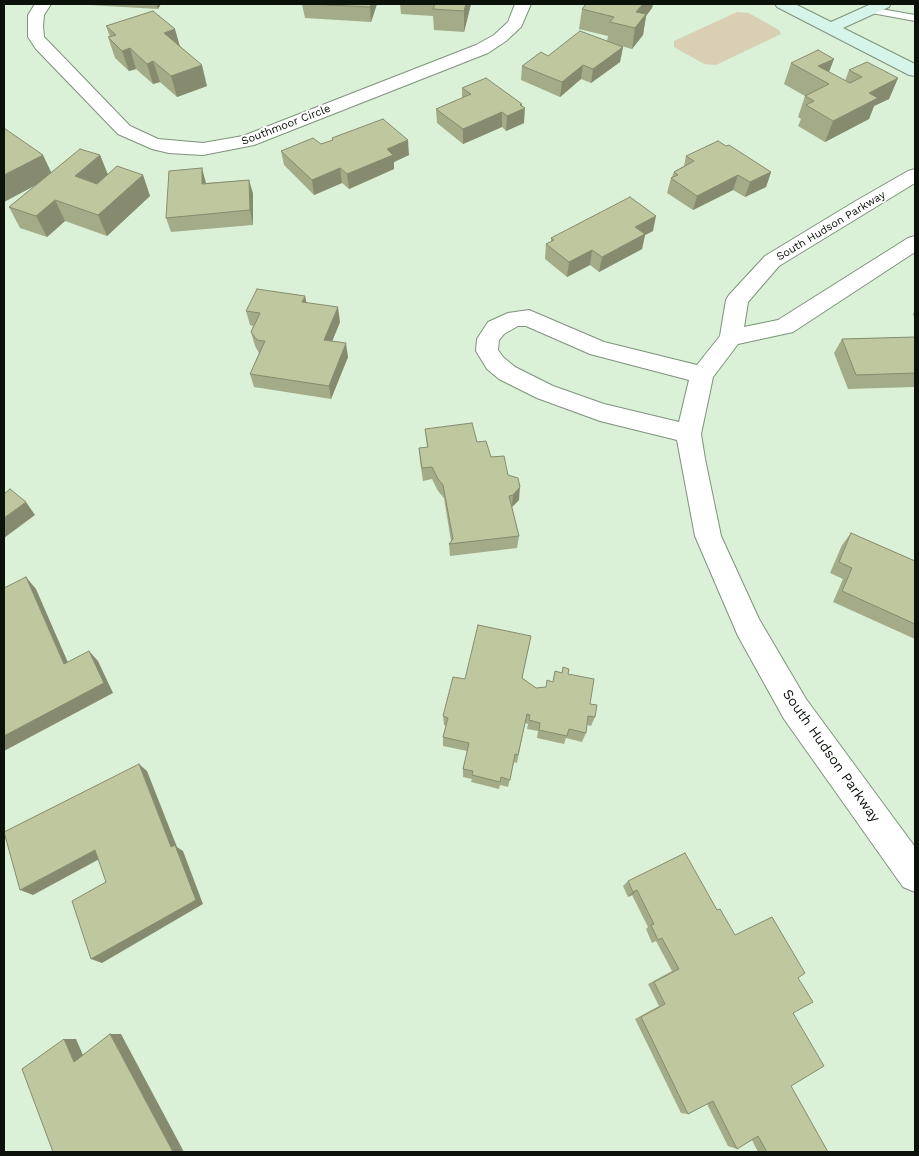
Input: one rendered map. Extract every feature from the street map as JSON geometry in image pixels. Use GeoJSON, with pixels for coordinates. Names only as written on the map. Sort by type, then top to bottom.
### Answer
{"type":"FeatureCollection","features":[{"type":"Feature","properties":{"kind":"street","name":"Southmoor Circle"},"geometry":{"type":"LineString","coordinates":[[43,4],[36,15],[36,36],[42,45],[124,130],[137,138],[160,145],[204,149],[247,141],[482,49],[500,38],[515,24],[523,4]]}},
{"type":"Feature","properties":{"kind":"street"},"geometry":{"type":"LineString","coordinates":[[783,4],[915,71]]}},
{"type":"Feature","properties":{"kind":"street"},"geometry":{"type":"LineString","coordinates":[[831,28],[877,7]]}},
{"type":"Feature","properties":{"kind":"street","name":"South Hudson Parkway"},"geometry":{"type":"LineString","coordinates":[[915,175],[772,261],[754,280],[737,300],[731,338],[702,375],[689,434],[692,459],[708,536],[748,626],[794,709],[915,875]]}},
{"type":"Feature","properties":{"kind":"street"},"geometry":{"type":"LineString","coordinates":[[731,338],[785,326],[915,243]]}},
{"type":"Feature","properties":{"kind":"street"},"geometry":{"type":"LineString","coordinates":[[689,434],[600,412],[545,392],[508,373],[495,363],[487,351],[488,339],[496,328],[506,322],[516,318],[529,318],[598,348],[702,375]]}},
{"type":"Feature","properties":{"kind":"lane"},"geometry":{"type":"LineString","coordinates":[[877,7],[915,18]]}},
{"type":"Feature","properties":{"kind":"shaded area"},"geometry":{"type":"Polygon","coordinates":[[[737,12],[749,13],[779,30],[781,34],[716,65],[704,64],[674,47],[674,41],[737,12]]]}},
{"type":"Feature","properties":{"kind":"building"},"geometry":{"type":"Polygon","coordinates":[[[307,4],[371,4],[370,7],[307,4]]]}},
{"type":"Feature","properties":{"kind":"building"},"geometry":{"type":"Polygon","coordinates":[[[435,4],[466,4],[464,11],[433,9],[435,4]]]}},
{"type":"Feature","properties":{"kind":"building"},"geometry":{"type":"Polygon","coordinates":[[[586,4],[643,4],[636,12],[646,14],[635,28],[610,22],[614,17],[582,9],[586,4]]]}},
{"type":"Feature","properties":{"kind":"building"},"geometry":{"type":"Polygon","coordinates":[[[153,11],[175,29],[164,33],[202,65],[171,76],[153,61],[147,64],[130,48],[122,51],[108,37],[116,35],[106,26],[153,11]]]}},
{"type":"Feature","properties":{"kind":"building"},"geometry":{"type":"Polygon","coordinates":[[[580,31],[623,47],[593,69],[583,65],[562,82],[522,66],[541,52],[548,56],[580,31]]]}},
{"type":"Feature","properties":{"kind":"building"},"geometry":{"type":"Polygon","coordinates":[[[818,50],[834,59],[818,66],[850,83],[862,77],[849,70],[867,62],[898,78],[869,93],[878,98],[833,121],[806,105],[814,101],[805,96],[829,84],[791,63],[818,50]]]}},
{"type":"Feature","properties":{"kind":"building"},"geometry":{"type":"Polygon","coordinates":[[[486,78],[525,108],[507,116],[502,112],[463,129],[436,109],[471,94],[462,88],[486,78]]]}},
{"type":"Feature","properties":{"kind":"building"},"geometry":{"type":"Polygon","coordinates":[[[383,119],[408,140],[387,149],[393,155],[347,174],[340,168],[312,180],[281,151],[313,138],[321,144],[383,119]]]}},
{"type":"Feature","properties":{"kind":"building"},"geometry":{"type":"Polygon","coordinates":[[[4,128],[43,155],[4,175],[4,128]]]}},
{"type":"Feature","properties":{"kind":"building"},"geometry":{"type":"Polygon","coordinates":[[[718,141],[726,146],[729,145],[771,172],[750,182],[738,175],[697,196],[671,178],[678,175],[674,172],[694,161],[686,156],[718,141]]]}},
{"type":"Feature","properties":{"kind":"building"},"geometry":{"type":"Polygon","coordinates":[[[80,149],[100,155],[75,176],[97,184],[117,166],[143,175],[98,215],[55,200],[36,216],[9,207],[80,149]]]}},
{"type":"Feature","properties":{"kind":"building"},"geometry":{"type":"Polygon","coordinates":[[[202,168],[202,184],[249,180],[250,210],[166,218],[169,171],[202,168]]]}},
{"type":"Feature","properties":{"kind":"building"},"geometry":{"type":"Polygon","coordinates":[[[630,197],[656,216],[635,227],[645,234],[602,257],[592,250],[569,262],[546,244],[554,240],[551,238],[630,197]]]}},
{"type":"Feature","properties":{"kind":"building"},"geometry":{"type":"Polygon","coordinates":[[[257,289],[305,296],[302,302],[338,307],[324,340],[346,343],[329,386],[250,374],[265,341],[257,340],[251,332],[260,313],[246,311],[257,289]]]}},
{"type":"Feature","properties":{"kind":"building"},"geometry":{"type":"Polygon","coordinates":[[[915,337],[915,373],[856,375],[842,339],[915,337]]]}},
{"type":"Feature","properties":{"kind":"building"},"geometry":{"type":"Polygon","coordinates":[[[472,423],[477,442],[486,441],[491,457],[504,456],[508,475],[518,478],[520,487],[513,495],[509,496],[519,536],[449,544],[453,539],[443,485],[432,467],[422,468],[419,448],[428,447],[425,429],[472,423]]]}},
{"type":"Feature","properties":{"kind":"building"},"geometry":{"type":"Polygon","coordinates":[[[10,489],[26,502],[4,518],[4,494],[10,489]]]}},
{"type":"Feature","properties":{"kind":"building"},"geometry":{"type":"Polygon","coordinates":[[[851,533],[915,561],[915,624],[842,591],[852,568],[839,562],[851,533]]]}},
{"type":"Feature","properties":{"kind":"building"},"geometry":{"type":"Polygon","coordinates":[[[26,577],[64,664],[89,651],[104,683],[4,736],[4,588],[26,577]]]}},
{"type":"Feature","properties":{"kind":"building"},"geometry":{"type":"Polygon","coordinates":[[[478,625],[531,636],[522,678],[536,688],[546,687],[547,680],[553,682],[555,671],[562,673],[563,667],[569,669],[568,674],[594,679],[590,704],[597,705],[595,717],[588,716],[586,733],[569,729],[567,736],[539,730],[540,723],[529,720],[530,715],[527,714],[518,755],[515,754],[510,780],[501,777],[500,782],[472,775],[473,771],[463,769],[469,743],[443,737],[448,718],[443,716],[453,677],[465,679],[478,625]]]}},
{"type":"Feature","properties":{"kind":"building"},"geometry":{"type":"Polygon","coordinates":[[[139,764],[171,847],[175,845],[196,900],[91,959],[72,901],[106,882],[95,850],[20,890],[4,832],[139,764]]]}},
{"type":"Feature","properties":{"kind":"building"},"geometry":{"type":"Polygon","coordinates":[[[685,853],[717,910],[720,909],[735,935],[772,917],[805,973],[798,978],[813,1002],[793,1013],[824,1066],[791,1086],[828,1152],[767,1152],[758,1136],[737,1149],[713,1101],[688,1114],[641,1017],[665,1004],[654,982],[679,969],[662,938],[658,940],[651,925],[654,924],[637,890],[633,892],[628,881],[685,853]]]}},
{"type":"Feature","properties":{"kind":"building"},"geometry":{"type":"Polygon","coordinates":[[[110,1034],[173,1152],[53,1152],[22,1069],[64,1039],[74,1062],[110,1034]]]}}]}
